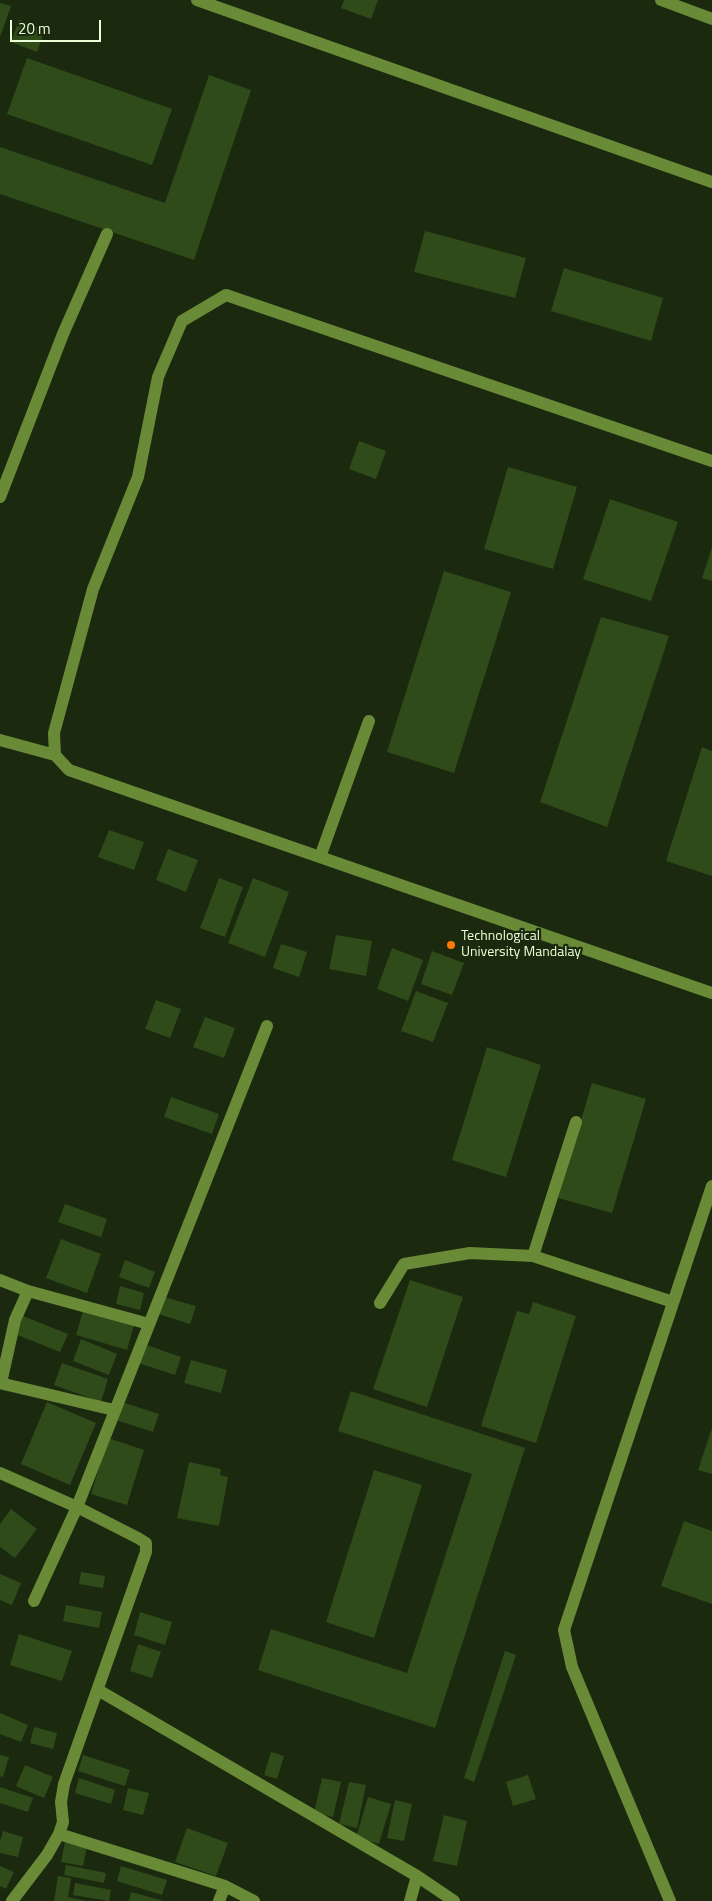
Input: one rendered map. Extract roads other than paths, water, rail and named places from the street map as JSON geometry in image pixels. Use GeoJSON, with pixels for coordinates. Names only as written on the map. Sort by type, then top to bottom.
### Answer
{"type":"FeatureCollection","features":[{"type":"Feature","properties":{"kind":"street"},"geometry":{"type":"LineString","coordinates":[[197,0],[712,182]]}},
{"type":"Feature","properties":{"kind":"street"},"geometry":{"type":"LineString","coordinates":[[661,0],[712,19]]}},
{"type":"Feature","properties":{"kind":"street"},"geometry":{"type":"LineString","coordinates":[[0,497],[63,334],[107,234]]}},
{"type":"Feature","properties":{"kind":"street"},"geometry":{"type":"LineString","coordinates":[[54,755],[54,732],[93,589],[138,477],[158,377],[182,321],[226,295],[712,461]]}},
{"type":"Feature","properties":{"kind":"street"},"geometry":{"type":"LineString","coordinates":[[320,857],[369,721]]}},
{"type":"Feature","properties":{"kind":"street"},"geometry":{"type":"LineString","coordinates":[[0,740],[54,755],[69,770],[712,993]]}},
{"type":"Feature","properties":{"kind":"street"},"geometry":{"type":"LineString","coordinates":[[34,1600],[77,1507],[267,1026]]}},
{"type":"Feature","properties":{"kind":"street"},"geometry":{"type":"LineString","coordinates":[[533,1256],[576,1122]]}},
{"type":"Feature","properties":{"kind":"street"},"geometry":{"type":"LineString","coordinates":[[670,1901],[572,1667],[564,1630],[712,1186]]}},
{"type":"Feature","properties":{"kind":"street"},"geometry":{"type":"LineString","coordinates":[[380,1303],[404,1264],[470,1253],[533,1256],[673,1302]]}},
{"type":"Feature","properties":{"kind":"street"},"geometry":{"type":"LineString","coordinates":[[0,1280],[28,1291],[149,1324]]}},
{"type":"Feature","properties":{"kind":"street"},"geometry":{"type":"LineString","coordinates":[[28,1291],[15,1320],[1,1383],[114,1410]]}},
{"type":"Feature","properties":{"kind":"street"},"geometry":{"type":"LineString","coordinates":[[0,1473],[77,1507],[146,1543],[146,1552],[64,1784],[61,1802],[63,1822],[59,1834],[47,1855],[12,1901]]}},
{"type":"Feature","properties":{"kind":"street"},"geometry":{"type":"LineString","coordinates":[[98,1690],[417,1876],[454,1901]]}},
{"type":"Feature","properties":{"kind":"street"},"geometry":{"type":"LineString","coordinates":[[59,1834],[225,1886],[254,1901]]}},
{"type":"Feature","properties":{"kind":"street"},"geometry":{"type":"LineString","coordinates":[[410,1901],[417,1876]]}},
{"type":"Feature","properties":{"kind":"street"},"geometry":{"type":"LineString","coordinates":[[219,1901],[225,1886]]}},
{"type":"Feature","properties":{"kind":"place","name":"Technological University Mandalay"},"geometry":{"type":"Point","coordinates":[451,945]}}]}
